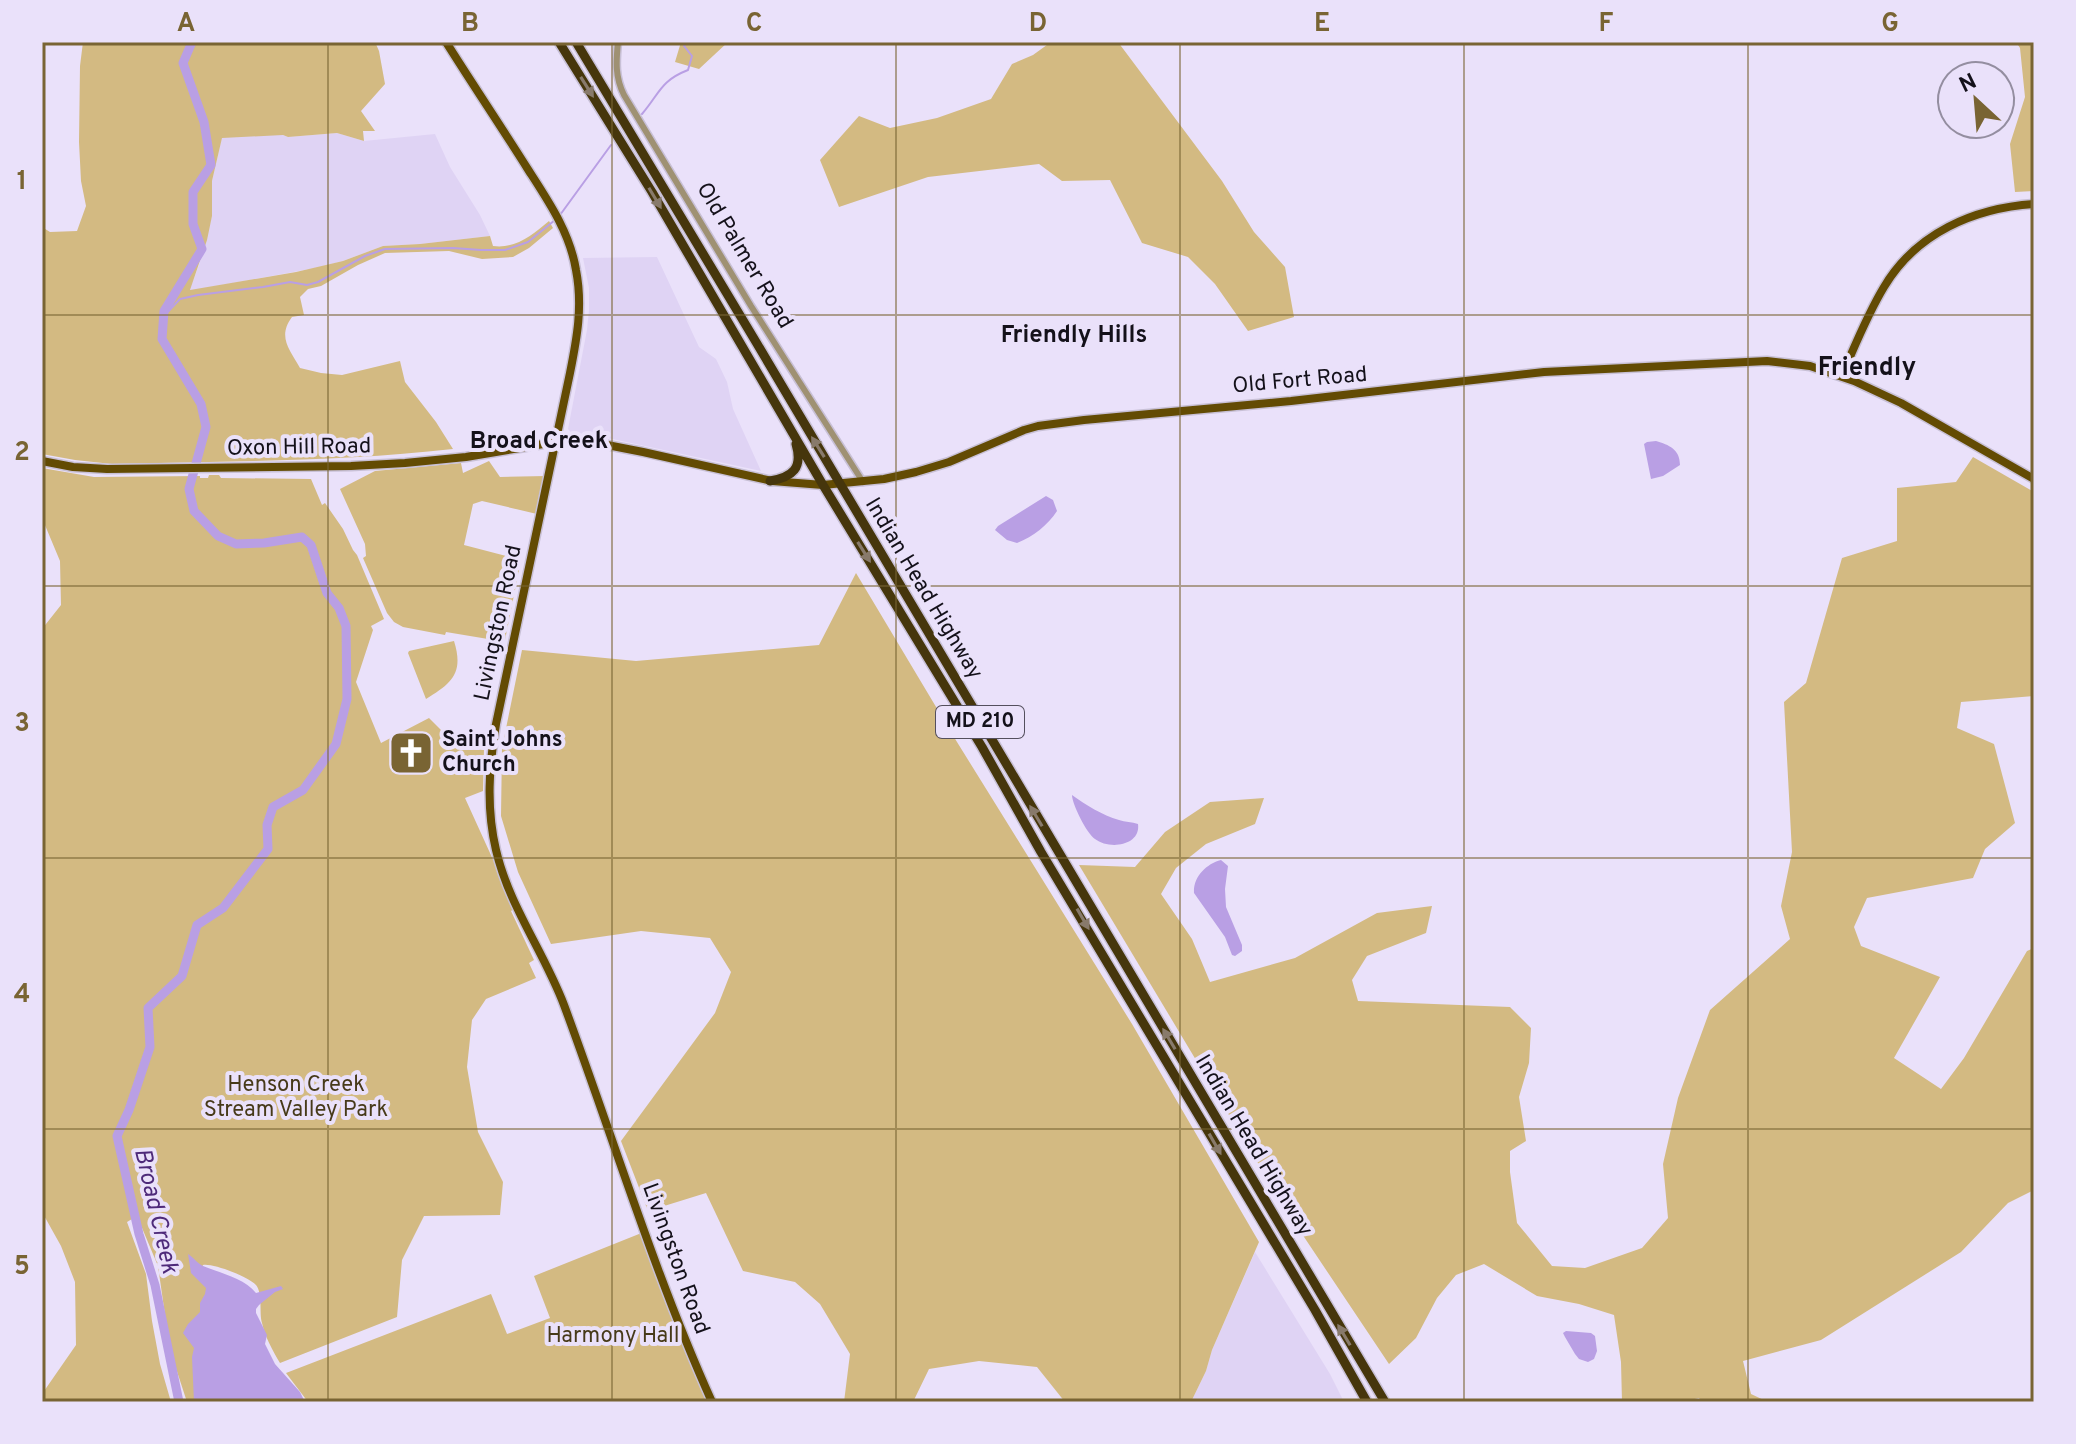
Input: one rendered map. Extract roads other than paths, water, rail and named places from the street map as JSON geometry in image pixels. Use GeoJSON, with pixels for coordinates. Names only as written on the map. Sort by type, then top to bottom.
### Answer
{"type":"FeatureCollection","features":[{"type":"Feature","properties":{"kind":"highway","name":"Indian Head Highway"},"geometry":{"type":"LineString","coordinates":[[559,42],[652,192],[823,485],[982,747],[1365,1399]]}},
{"type":"Feature","properties":{"kind":"highway","name":"Indian Head Highway"},"geometry":{"type":"LineString","coordinates":[[576,42],[1385,1402]]}},
{"type":"Feature","properties":{"kind":"highway"},"geometry":{"type":"LineString","coordinates":[[770,481],[793,473],[799,461],[797,446],[787,423]]}},
{"type":"Feature","properties":{"kind":"main road","name":"Livingston Road"},"geometry":{"type":"LineString","coordinates":[[446,42],[562,226],[576,268],[580,318],[496,724],[490,776],[491,824],[496,852],[509,891],[561,998],[667,1291],[712,1402]]}},
{"type":"Feature","properties":{"kind":"main road"},"geometry":{"type":"LineString","coordinates":[[1842,375],[1885,285],[1914,251],[1968,217],[1997,208],[2034,204]]}},
{"type":"Feature","properties":{"kind":"main road","name":"Old Fort Road"},"geometry":{"type":"LineString","coordinates":[[556,441],[602,444],[770,481],[840,484],[894,477],[949,462],[1024,430],[1084,420],[1291,401],[1544,372],[1767,361],[1796,363],[1842,375],[1901,403],[2034,479]]}},
{"type":"Feature","properties":{"kind":"main road","name":"Oxon Hill Road"},"geometry":{"type":"LineString","coordinates":[[42,461],[97,469],[351,466],[466,457],[556,441]]}},
{"type":"Feature","properties":{"kind":"street","name":"Old Palmer Road"},"geometry":{"type":"LineString","coordinates":[[618,42],[617,81],[629,105],[863,482]]}},
{"type":"Feature","properties":{"kind":"waterway","name":"Broad Creek"},"geometry":{"type":"LineString","coordinates":[[179,1402],[155,1285],[139,1234],[117,1136],[150,1047],[148,1008],[182,976],[197,925],[223,908],[268,849],[267,825],[273,807],[303,790],[336,744],[347,699],[346,626],[339,608],[327,593],[311,545],[302,537],[236,544],[218,536],[194,511],[189,489],[206,427],[201,404],[162,339],[164,311],[202,249],[193,224],[193,192],[211,165],[204,122],[183,63],[192,42]]}},
{"type":"Feature","properties":{"kind":"waterway"},"geometry":{"type":"LineString","coordinates":[[642,114],[666,83],[688,70],[692,56],[684,46],[688,42]]}},
{"type":"Feature","properties":{"kind":"waterway"},"geometry":{"type":"LineString","coordinates":[[560,215],[611,145]]}},
{"type":"Feature","properties":{"kind":"waterway"},"geometry":{"type":"LineString","coordinates":[[163,317],[180,299],[290,282],[307,285],[385,249],[505,250],[528,242],[555,220]]}},
{"type":"Feature","properties":{"kind":"place","name":"Saint Johns Church"},"geometry":{"type":"Point","coordinates":[411,753]}},
{"type":"Feature","properties":{"kind":"district","name":"Friendly Hills"},"geometry":{"type":"Point","coordinates":[1074,336]}},
{"type":"Feature","properties":{"kind":"district","name":"Friendly"},"geometry":{"type":"Point","coordinates":[1867,368]}},
{"type":"Feature","properties":{"kind":"district","name":"Broad Creek"},"geometry":{"type":"Point","coordinates":[539,442]}},
{"type":"Feature","properties":{"kind":"park label","name":"Henson Creek Stream Valley Park"},"geometry":{"type":"Point","coordinates":[296,1098]}},
{"type":"Feature","properties":{"kind":"park label","name":"Harmony Hall"},"geometry":{"type":"Point","coordinates":[613,1336]}}]}
